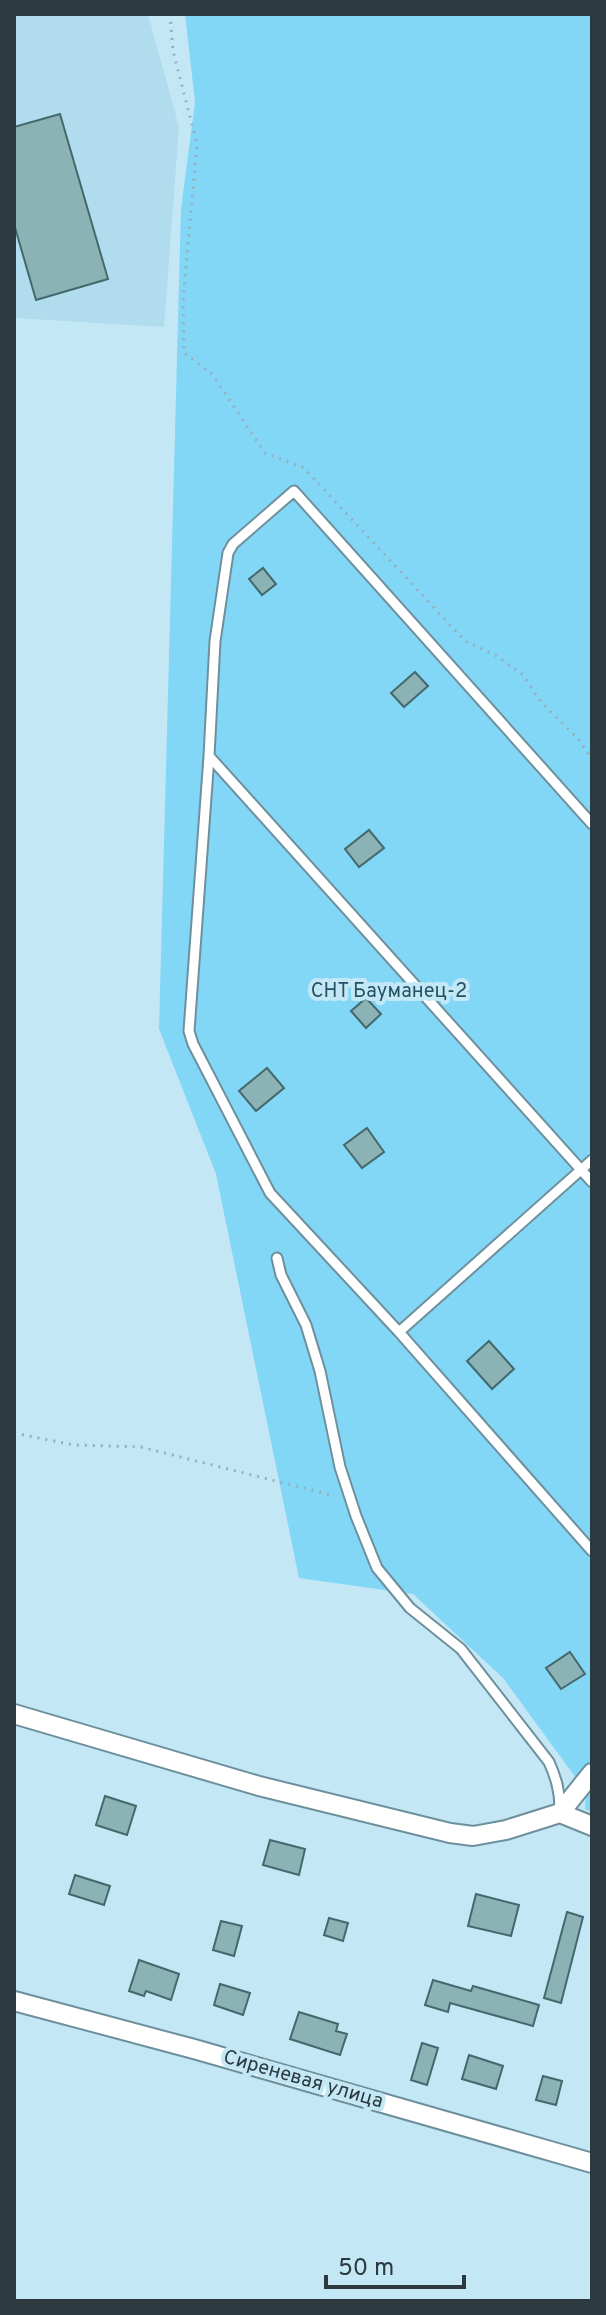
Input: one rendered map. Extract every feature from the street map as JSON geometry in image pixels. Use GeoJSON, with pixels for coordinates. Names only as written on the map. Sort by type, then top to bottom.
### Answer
{"type":"FeatureCollection","features":[{"type":"Feature","properties":{"kind":"street"},"geometry":{"type":"LineString","coordinates":[[14,1714],[259,1786],[473,1836],[506,1830],[560,1813],[592,1773]]}},
{"type":"Feature","properties":{"kind":"street"},"geometry":{"type":"LineString","coordinates":[[560,1813],[592,1826]]}},
{"type":"Feature","properties":{"kind":"street","name":"Сиреневая улица"},"geometry":{"type":"LineString","coordinates":[[14,2001],[592,2163]]}},
{"type":"Feature","properties":{"kind":"lane"},"geometry":{"type":"LineString","coordinates":[[592,824],[294,491],[233,544],[228,553],[215,641],[189,1031],[193,1044],[270,1193],[399,1332],[592,1551]]}},
{"type":"Feature","properties":{"kind":"lane"},"geometry":{"type":"LineString","coordinates":[[209,756],[592,1182]]}},
{"type":"Feature","properties":{"kind":"lane"},"geometry":{"type":"LineString","coordinates":[[399,1332],[592,1160]]}},
{"type":"Feature","properties":{"kind":"lane"},"geometry":{"type":"LineString","coordinates":[[277,1258],[281,1275],[306,1325],[320,1371],[340,1467],[377,1568],[410,1608],[461,1649],[549,1762],[559,1787],[560,1813]]}},
{"type":"Feature","properties":{"kind":"path"},"geometry":{"type":"LineString","coordinates":[[170,14],[173,51],[197,144],[183,302],[184,353],[212,374],[265,453],[304,468],[465,641],[497,656],[523,675],[541,702],[580,741],[592,760]]}},
{"type":"Feature","properties":{"kind":"path"},"geometry":{"type":"LineString","coordinates":[[14,1433],[74,1445],[141,1447],[350,1500]]}},
{"type":"Feature","properties":{"kind":"shaded area"},"geometry":{"type":"Polygon","coordinates":[[[14,14],[148,14],[179,127],[164,327],[14,318],[14,14]]]}},
{"type":"Feature","properties":{"kind":"green space","name":"СНТ Бауманец-2"},"geometry":{"type":"Polygon","coordinates":[[[185,14],[592,14],[592,1812],[585,1809],[588,1769],[576,1778],[503,1678],[413,1594],[299,1578],[216,1174],[159,1029],[181,209],[195,102],[185,14]]]}},
{"type":"Feature","properties":{"kind":"building"},"geometry":{"type":"Polygon","coordinates":[[[60,114],[108,279],[36,300],[14,224],[14,127],[60,114]]]}},
{"type":"Feature","properties":{"kind":"building"},"geometry":{"type":"Polygon","coordinates":[[[263,568],[276,584],[262,595],[249,579],[263,568]]]}},
{"type":"Feature","properties":{"kind":"building"},"geometry":{"type":"Polygon","coordinates":[[[415,672],[428,686],[404,707],[391,693],[415,672]]]}},
{"type":"Feature","properties":{"kind":"building"},"geometry":{"type":"Polygon","coordinates":[[[369,830],[384,848],[359,867],[345,849],[369,830]]]}},
{"type":"Feature","properties":{"kind":"building"},"geometry":{"type":"Polygon","coordinates":[[[366,998],[381,1014],[366,1028],[351,1011],[366,998]]]}},
{"type":"Feature","properties":{"kind":"building"},"geometry":{"type":"Polygon","coordinates":[[[267,1068],[284,1088],[256,1111],[239,1091],[267,1068]]]}},
{"type":"Feature","properties":{"kind":"building"},"geometry":{"type":"Polygon","coordinates":[[[367,1128],[384,1152],[362,1168],[344,1145],[367,1128]]]}},
{"type":"Feature","properties":{"kind":"building"},"geometry":{"type":"Polygon","coordinates":[[[489,1341],[514,1369],[492,1389],[467,1361],[489,1341]]]}},
{"type":"Feature","properties":{"kind":"building"},"geometry":{"type":"Polygon","coordinates":[[[570,1652],[585,1674],[561,1689],[546,1668],[570,1652]]]}},
{"type":"Feature","properties":{"kind":"building"},"geometry":{"type":"Polygon","coordinates":[[[105,1796],[136,1806],[127,1835],[96,1825],[105,1796]]]}},
{"type":"Feature","properties":{"kind":"building"},"geometry":{"type":"Polygon","coordinates":[[[270,1840],[305,1849],[299,1875],[263,1865],[270,1840]]]}},
{"type":"Feature","properties":{"kind":"building"},"geometry":{"type":"Polygon","coordinates":[[[75,1875],[110,1886],[104,1905],[69,1894],[75,1875]]]}},
{"type":"Feature","properties":{"kind":"building"},"geometry":{"type":"Polygon","coordinates":[[[476,1894],[519,1905],[511,1936],[468,1926],[476,1894]]]}},
{"type":"Feature","properties":{"kind":"building"},"geometry":{"type":"Polygon","coordinates":[[[567,1912],[583,1917],[561,2003],[544,1998],[567,1912]]]}},
{"type":"Feature","properties":{"kind":"building"},"geometry":{"type":"Polygon","coordinates":[[[329,1918],[348,1923],[343,1941],[324,1935],[329,1918]]]}},
{"type":"Feature","properties":{"kind":"building"},"geometry":{"type":"Polygon","coordinates":[[[221,1921],[242,1926],[234,1956],[213,1950],[221,1921]]]}},
{"type":"Feature","properties":{"kind":"building"},"geometry":{"type":"Polygon","coordinates":[[[139,1960],[179,1974],[171,2000],[146,1991],[144,1996],[129,1991],[139,1960]]]}},
{"type":"Feature","properties":{"kind":"building"},"geometry":{"type":"Polygon","coordinates":[[[433,1980],[471,1991],[473,1986],[539,2005],[533,2026],[450,2003],[448,2012],[425,2005],[433,1980]]]}},
{"type":"Feature","properties":{"kind":"building"},"geometry":{"type":"Polygon","coordinates":[[[220,1984],[250,1993],[243,2015],[214,2005],[220,1984]]]}},
{"type":"Feature","properties":{"kind":"building"},"geometry":{"type":"Polygon","coordinates":[[[299,2012],[338,2024],[336,2031],[347,2034],[340,2055],[290,2039],[299,2012]]]}},
{"type":"Feature","properties":{"kind":"building"},"geometry":{"type":"Polygon","coordinates":[[[422,2043],[438,2048],[427,2085],[411,2080],[422,2043]]]}},
{"type":"Feature","properties":{"kind":"building"},"geometry":{"type":"Polygon","coordinates":[[[469,2055],[503,2066],[496,2089],[462,2079],[469,2055]]]}},
{"type":"Feature","properties":{"kind":"building"},"geometry":{"type":"Polygon","coordinates":[[[543,2076],[562,2081],[556,2105],[536,2100],[543,2076]]]}}]}
